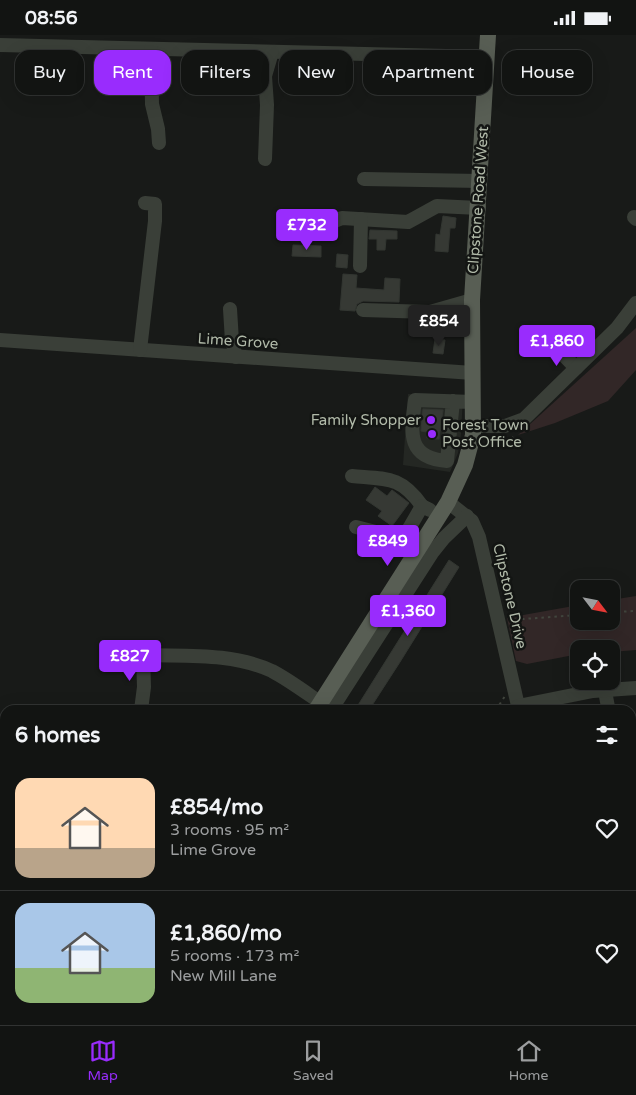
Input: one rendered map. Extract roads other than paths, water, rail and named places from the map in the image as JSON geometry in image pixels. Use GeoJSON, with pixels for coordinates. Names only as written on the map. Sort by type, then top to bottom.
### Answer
{"type":"FeatureCollection","features":[{"type":"Feature","properties":{"kind":"main road","name":"Clipstone Road West"},"geometry":{"type":"LineString","coordinates":[[487,50],[488,35]]}},
{"type":"Feature","properties":{"kind":"main road","name":"Clipstone Road West"},"geometry":{"type":"LineString","coordinates":[[325,705],[444,508],[465,465],[473,433],[472,300],[485,95]]}},
{"type":"Feature","properties":{"kind":"street"},"geometry":{"type":"LineString","coordinates":[[0,45],[363,54]]}},
{"type":"Feature","properties":{"kind":"street"},"geometry":{"type":"LineString","coordinates":[[151,49],[152,104],[159,143]]}},
{"type":"Feature","properties":{"kind":"street"},"geometry":{"type":"LineString","coordinates":[[266,159],[267,105],[265,76],[272,52]]}},
{"type":"Feature","properties":{"kind":"street"},"geometry":{"type":"LineString","coordinates":[[364,179],[480,181]]}},
{"type":"Feature","properties":{"kind":"street"},"geometry":{"type":"LineString","coordinates":[[140,350],[155,221],[155,204],[145,203]]}},
{"type":"Feature","properties":{"kind":"street"},"geometry":{"type":"LineString","coordinates":[[308,228],[320,227],[342,218],[408,222],[437,206],[479,208]]}},
{"type":"Feature","properties":{"kind":"street"},"geometry":{"type":"LineString","coordinates":[[360,266],[361,219]]}},
{"type":"Feature","properties":{"kind":"street"},"geometry":{"type":"LineString","coordinates":[[363,310],[430,312],[472,300]]}},
{"type":"Feature","properties":{"kind":"street"},"geometry":{"type":"LineString","coordinates":[[450,438],[505,426],[524,419],[617,329],[636,303]]}},
{"type":"Feature","properties":{"kind":"street"},"geometry":{"type":"LineString","coordinates":[[230,309],[232,341],[236,357]]}},
{"type":"Feature","properties":{"kind":"street","name":"Lime Grove"},"geometry":{"type":"LineString","coordinates":[[0,340],[474,373]]}},
{"type":"Feature","properties":{"kind":"street"},"geometry":{"type":"LineString","coordinates":[[537,341],[547,342],[554,346],[576,369]]}},
{"type":"Feature","properties":{"kind":"street"},"geometry":{"type":"LineString","coordinates":[[453,401],[447,461],[428,459],[422,455],[415,445],[413,415],[415,399],[473,402]]}},
{"type":"Feature","properties":{"kind":"street"},"geometry":{"type":"LineString","coordinates":[[352,476],[397,481],[407,487],[422,506],[404,539]]}},
{"type":"Feature","properties":{"kind":"street","name":"Clipstone Drive"},"geometry":{"type":"LineString","coordinates":[[422,506],[444,508],[468,516],[479,537],[500,622],[517,705]]}},
{"type":"Feature","properties":{"kind":"street"},"geometry":{"type":"LineString","coordinates":[[325,705],[432,553],[444,538],[468,516]]}},
{"type":"Feature","properties":{"kind":"street"},"geometry":{"type":"LineString","coordinates":[[356,527],[404,539],[419,548]]}},
{"type":"Feature","properties":{"kind":"street"},"geometry":{"type":"LineString","coordinates":[[126,654],[213,656],[253,665],[277,674],[319,705]]}},
{"type":"Feature","properties":{"kind":"street"},"geometry":{"type":"LineString","coordinates":[[142,705],[144,687],[143,655]]}},
{"type":"Feature","properties":{"kind":"street"},"geometry":{"type":"LineString","coordinates":[[620,689],[636,688]]}},
{"type":"Feature","properties":{"kind":"street"},"geometry":{"type":"LineString","coordinates":[[531,705],[593,691],[612,690],[608,705]]}},
{"type":"Feature","properties":{"kind":"place","name":"Family Shopper"},"geometry":{"type":"Point","coordinates":[431,420]}},
{"type":"Feature","properties":{"kind":"place","name":"Forest Town Post Office"},"geometry":{"type":"Point","coordinates":[432,434]}}]}
